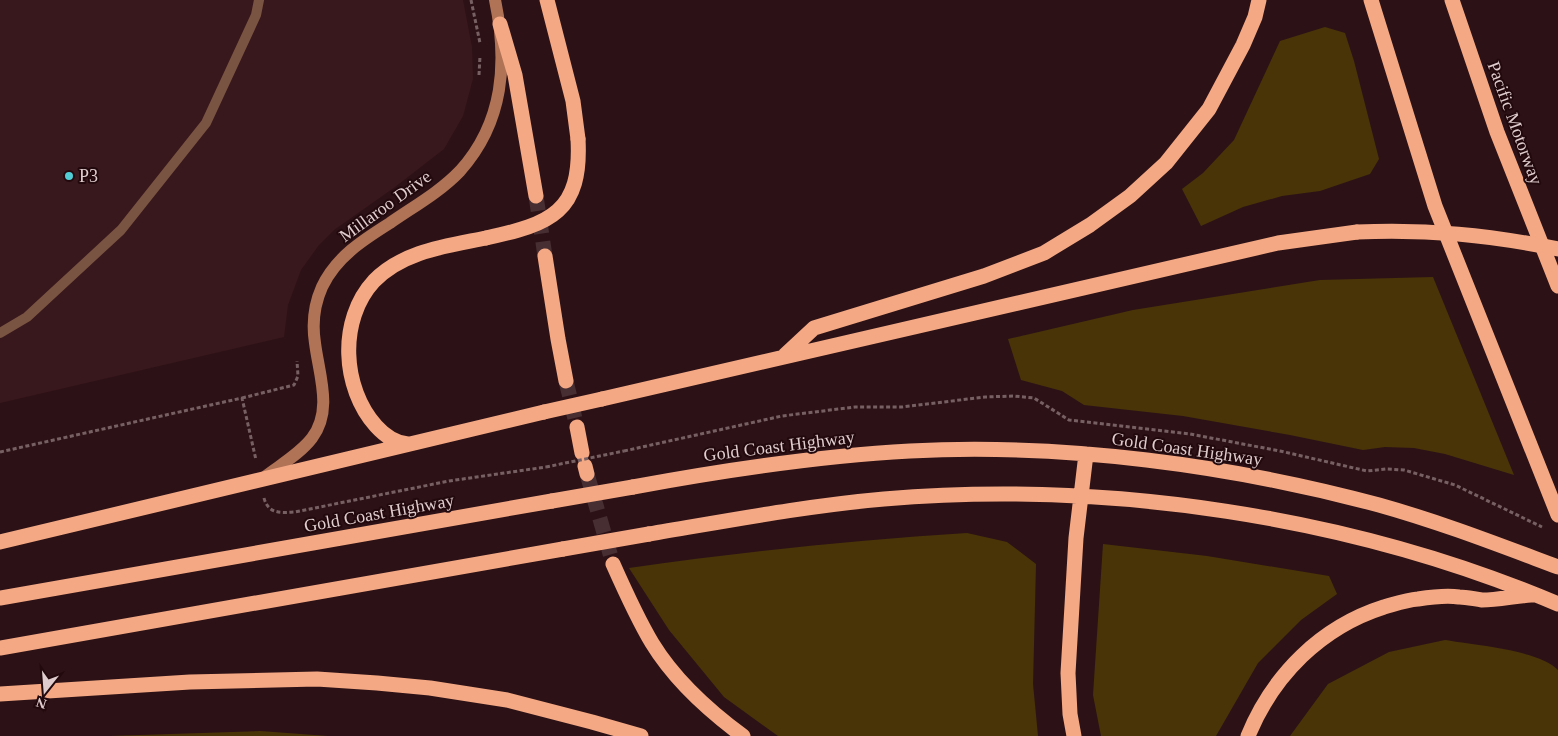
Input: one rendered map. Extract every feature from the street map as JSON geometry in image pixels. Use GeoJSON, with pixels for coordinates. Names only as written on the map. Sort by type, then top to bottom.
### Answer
{"type":"FeatureCollection","features":[{"type":"Feature","properties":{"kind":"highway"},"geometry":{"type":"LineString","coordinates":[[417,444],[401,444],[391,439],[373,422],[359,401],[353,387],[350,369],[349,346],[354,316],[359,303],[371,284],[387,269],[400,261],[436,248],[486,238],[534,224],[560,210],[569,199],[576,182],[579,156],[578,139],[573,101],[547,0]]}},
{"type":"Feature","properties":{"kind":"highway"},"geometry":{"type":"LineString","coordinates":[[784,356],[814,328],[992,273],[1044,253],[1098,220],[1130,196],[1166,163],[1209,109],[1243,45],[1255,17],[1259,0]]}},
{"type":"Feature","properties":{"kind":"highway"},"geometry":{"type":"LineString","coordinates":[[1370,0],[1435,206],[1558,515]]}},
{"type":"Feature","properties":{"kind":"highway","name":"Pacific Motorway"},"geometry":{"type":"LineString","coordinates":[[1452,0],[1496,132],[1558,286]]}},
{"type":"Feature","properties":{"kind":"highway"},"geometry":{"type":"LineString","coordinates":[[500,24],[515,75],[536,196]]}},
{"type":"Feature","properties":{"kind":"highway"},"geometry":{"type":"LineString","coordinates":[[0,542],[417,444],[544,412],[1278,243],[1358,232],[1390,230],[1455,233],[1510,240],[1558,249]]}},
{"type":"Feature","properties":{"kind":"highway"},"geometry":{"type":"LineString","coordinates":[[544,256],[566,381]]}},
{"type":"Feature","properties":{"kind":"highway"},"geometry":{"type":"LineString","coordinates":[[576,427],[585,464]]}},
{"type":"Feature","properties":{"kind":"highway","name":"Gold Coast Highway"},"geometry":{"type":"LineString","coordinates":[[0,598],[766,464],[912,451],[968,450],[1086,454],[1190,465],[1299,485],[1403,512],[1558,567]]}},
{"type":"Feature","properties":{"kind":"highway"},"geometry":{"type":"LineString","coordinates":[[1074,736],[1070,714],[1068,673],[1076,538],[1086,454]]}},
{"type":"Feature","properties":{"kind":"highway"},"geometry":{"type":"LineString","coordinates":[[0,648],[804,508],[884,499],[957,496],[1081,496],[1146,501],[1219,510],[1294,523],[1362,539],[1437,560],[1490,577],[1558,604]]}},
{"type":"Feature","properties":{"kind":"highway"},"geometry":{"type":"LineString","coordinates":[[613,564],[637,618],[653,645],[701,701],[743,736]]}},
{"type":"Feature","properties":{"kind":"highway"},"geometry":{"type":"LineString","coordinates":[[1248,736],[1265,701],[1284,675],[1303,654],[1325,636],[1348,622],[1371,612],[1415,599],[1458,596],[1483,600],[1535,594]]}},
{"type":"Feature","properties":{"kind":"highway"},"geometry":{"type":"LineString","coordinates":[[0,694],[190,682],[317,679],[430,688],[507,700],[642,736]]}},
{"type":"Feature","properties":{"kind":"street","name":"Millaroo Drive"},"geometry":{"type":"LineString","coordinates":[[260,480],[301,450],[314,436],[322,420],[324,403],[315,343],[314,314],[322,288],[330,273],[351,249],[453,177],[474,153],[487,131],[495,113],[499,95],[501,60],[500,24],[495,0]]}},
{"type":"Feature","properties":{"kind":"lane"},"geometry":{"type":"LineString","coordinates":[[0,333],[27,317],[121,230],[206,123],[256,15],[259,0]]}},
{"type":"Feature","properties":{"kind":"path"},"geometry":{"type":"LineString","coordinates":[[546,467],[624,452]]}},
{"type":"Feature","properties":{"kind":"path"},"geometry":{"type":"LineString","coordinates":[[1497,506],[1549,531]]}},
{"type":"Feature","properties":{"kind":"shaded area"},"geometry":{"type":"Polygon","coordinates":[[[0,0],[463,0],[472,47],[473,79],[463,116],[444,149],[395,187],[334,230],[319,245],[301,270],[288,305],[284,337],[0,403],[0,0]]]}},
{"type":"Feature","properties":{"kind":"shaded area"},"geometry":{"type":"Polygon","coordinates":[[[1325,27],[1345,33],[1354,61],[1379,159],[1370,174],[1320,191],[1282,196],[1243,207],[1201,226],[1182,189],[1203,173],[1234,140],[1280,41],[1325,27]]]}},
{"type":"Feature","properties":{"kind":"shaded area"},"geometry":{"type":"Polygon","coordinates":[[[1433,277],[1514,475],[1445,454],[1414,448],[1385,447],[1363,450],[1183,416],[1084,405],[1062,391],[1021,380],[1008,339],[1133,310],[1320,280],[1433,277]]]}},
{"type":"Feature","properties":{"kind":"shaded area"},"geometry":{"type":"Polygon","coordinates":[[[967,533],[1007,542],[1036,564],[1033,684],[1038,736],[778,736],[724,697],[669,630],[629,568],[798,547],[967,533]]]}},
{"type":"Feature","properties":{"kind":"shaded area"},"geometry":{"type":"Polygon","coordinates":[[[1103,544],[1207,556],[1329,576],[1337,594],[1301,620],[1258,663],[1216,736],[1101,736],[1093,695],[1103,544]]]}},
{"type":"Feature","properties":{"kind":"shaded area"},"geometry":{"type":"Polygon","coordinates":[[[1445,640],[1522,653],[1549,663],[1558,670],[1558,736],[1290,736],[1328,684],[1389,652],[1445,640]]]}},
{"type":"Feature","properties":{"kind":"shaded area"},"geometry":{"type":"Polygon","coordinates":[[[260,731],[328,736],[109,736],[260,731]]]}},
{"type":"Feature","properties":{"kind":"tunnel"},"geometry":{"type":"LineString","coordinates":[[536,196],[545,256]]}},
{"type":"Feature","properties":{"kind":"tunnel"},"geometry":{"type":"LineString","coordinates":[[566,381],[577,427]]}},
{"type":"Feature","properties":{"kind":"tunnel"},"geometry":{"type":"LineString","coordinates":[[587,474],[613,564]]}},
{"type":"Feature","properties":{"kind":"place","name":"P3"},"geometry":{"type":"Point","coordinates":[69,176]}}]}
